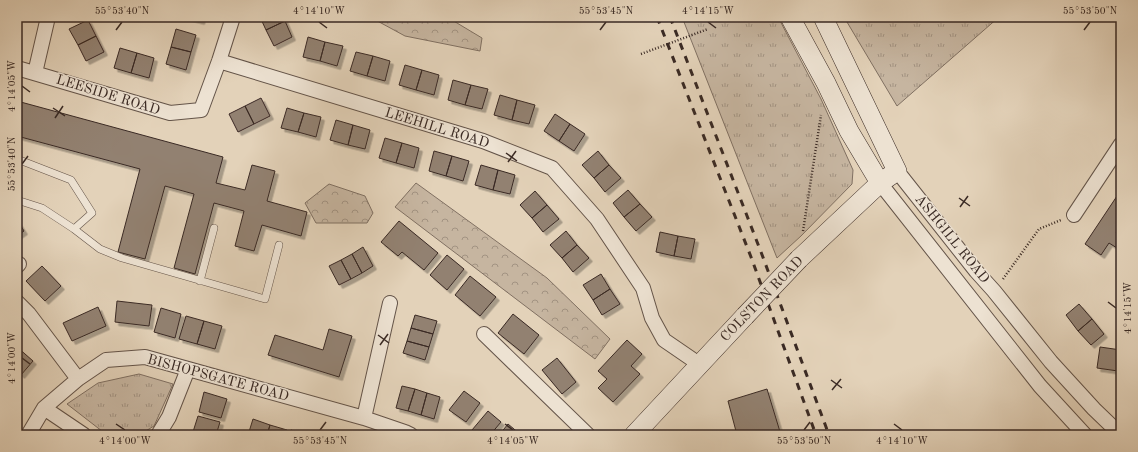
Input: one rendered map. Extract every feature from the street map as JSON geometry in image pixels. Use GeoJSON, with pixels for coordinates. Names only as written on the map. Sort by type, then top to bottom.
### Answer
{"type":"FeatureCollection","features":[{"type":"Feature","properties":{"kind":"street"},"geometry":{"type":"LineString","coordinates":[[35,73],[48,17]]}},
{"type":"Feature","properties":{"kind":"street"},"geometry":{"type":"LineString","coordinates":[[219,61],[233,17]]}},
{"type":"Feature","properties":{"kind":"street","name":"ASHGILL ROAD"},"geometry":{"type":"LineString","coordinates":[[790,17],[826,83],[849,131],[880,183],[1078,432]]}},
{"type":"Feature","properties":{"kind":"street","name":"ASHGILL ROAD"},"geometry":{"type":"LineString","coordinates":[[823,17],[897,171],[976,272],[994,291],[1050,362],[1094,409],[1121,435]]}},
{"type":"Feature","properties":{"kind":"street","name":"LEESIDE ROAD"},"geometry":{"type":"LineString","coordinates":[[17,68],[170,113],[201,110],[219,61]]}},
{"type":"Feature","properties":{"kind":"street","name":"LEEHILL ROAD"},"geometry":{"type":"LineString","coordinates":[[219,61],[484,141],[552,168],[597,219],[643,288],[652,318],[664,340],[700,364]]}},
{"type":"Feature","properties":{"kind":"street"},"geometry":{"type":"LineString","coordinates":[[1074,214],[1121,144]]}},
{"type":"Feature","properties":{"kind":"street","name":"COLSTON ROAD"},"geometry":{"type":"LineString","coordinates":[[634,435],[799,259],[880,183],[897,171]]}},
{"type":"Feature","properties":{"kind":"street"},"geometry":{"type":"LineString","coordinates":[[17,302],[78,379]]}},
{"type":"Feature","properties":{"kind":"street"},"geometry":{"type":"LineString","coordinates":[[364,418],[390,303]]}},
{"type":"Feature","properties":{"kind":"street"},"geometry":{"type":"LineString","coordinates":[[484,334],[588,435]]}},
{"type":"Feature","properties":{"kind":"street","name":"BISHOPSGATE ROAD"},"geometry":{"type":"LineString","coordinates":[[28,435],[44,408],[78,379],[106,360],[145,356],[364,418],[411,435]]}},
{"type":"Feature","properties":{"kind":"street"},"geometry":{"type":"LineString","coordinates":[[158,435],[169,417],[188,368]]}},
{"type":"Feature","properties":{"kind":"street"},"geometry":{"type":"LineString","coordinates":[[44,408],[84,435]]}},
{"type":"Feature","properties":{"kind":"lane"},"geometry":{"type":"LineString","coordinates":[[17,159],[71,180],[92,213],[74,229]]}},
{"type":"Feature","properties":{"kind":"lane"},"geometry":{"type":"LineString","coordinates":[[17,200],[42,208],[74,229],[100,249],[122,258],[200,282],[265,299],[279,245]]}},
{"type":"Feature","properties":{"kind":"lane"},"geometry":{"type":"LineString","coordinates":[[200,282],[214,228]]}},
{"type":"Feature","properties":{"kind":"path"},"geometry":{"type":"LineString","coordinates":[[641,54],[708,29]]}},
{"type":"Feature","properties":{"kind":"path"},"geometry":{"type":"LineString","coordinates":[[799,259],[821,114]]}},
{"type":"Feature","properties":{"kind":"path"},"geometry":{"type":"LineString","coordinates":[[994,291],[1040,229],[1074,214]]}},
{"type":"Feature","properties":{"kind":"green space"},"geometry":{"type":"Polygon","coordinates":[[[370,17],[447,17],[482,38],[480,51],[405,36],[370,17]]]}},
{"type":"Feature","properties":{"kind":"green space"},"geometry":{"type":"Polygon","coordinates":[[[682,17],[778,17],[821,99],[853,170],[852,184],[777,258],[682,17]]]}},
{"type":"Feature","properties":{"kind":"green space"},"geometry":{"type":"Polygon","coordinates":[[[844,17],[999,17],[897,106],[844,17]]]}},
{"type":"Feature","properties":{"kind":"green space"},"geometry":{"type":"Polygon","coordinates":[[[416,183],[547,278],[610,339],[595,359],[395,207],[416,183]]]}},
{"type":"Feature","properties":{"kind":"green space"},"geometry":{"type":"Polygon","coordinates":[[[329,184],[365,196],[373,213],[367,223],[316,223],[305,203],[329,184]]]}},
{"type":"Feature","properties":{"kind":"green space"},"geometry":{"type":"Polygon","coordinates":[[[139,374],[173,384],[154,426],[139,435],[107,435],[67,404],[98,383],[139,374]]]}},
{"type":"Feature","properties":{"kind":"building"},"geometry":{"type":"Polygon","coordinates":[[[186,17],[202,17],[201,21],[186,17]]]}},
{"type":"Feature","properties":{"kind":"building"},"geometry":{"type":"Polygon","coordinates":[[[260,17],[283,17],[285,21],[266,30],[260,17]]]}},
{"type":"Feature","properties":{"kind":"building"},"geometry":{"type":"Polygon","coordinates":[[[88,20],[96,36],[78,45],[69,29],[88,20]]]}},
{"type":"Feature","properties":{"kind":"building"},"geometry":{"type":"Polygon","coordinates":[[[285,21],[292,37],[274,46],[266,30],[285,21]]]}},
{"type":"Feature","properties":{"kind":"building"},"geometry":{"type":"Polygon","coordinates":[[[176,29],[196,35],[191,52],[171,47],[176,29]]]}},
{"type":"Feature","properties":{"kind":"building"},"geometry":{"type":"Polygon","coordinates":[[[96,36],[104,52],[86,61],[78,45],[96,36]]]}},
{"type":"Feature","properties":{"kind":"building"},"geometry":{"type":"Polygon","coordinates":[[[308,37],[325,42],[320,61],[303,57],[308,37]]]}},
{"type":"Feature","properties":{"kind":"building"},"geometry":{"type":"Polygon","coordinates":[[[325,42],[343,46],[337,66],[320,61],[325,42]]]}},
{"type":"Feature","properties":{"kind":"building"},"geometry":{"type":"Polygon","coordinates":[[[171,47],[191,52],[186,70],[166,64],[171,47]]]}},
{"type":"Feature","properties":{"kind":"building"},"geometry":{"type":"Polygon","coordinates":[[[120,48],[137,53],[131,73],[114,68],[120,48]]]}},
{"type":"Feature","properties":{"kind":"building"},"geometry":{"type":"Polygon","coordinates":[[[356,52],[373,56],[367,76],[350,71],[356,52]]]}},
{"type":"Feature","properties":{"kind":"building"},"geometry":{"type":"Polygon","coordinates":[[[137,53],[154,58],[149,78],[131,73],[137,53]]]}},
{"type":"Feature","properties":{"kind":"building"},"geometry":{"type":"Polygon","coordinates":[[[373,56],[390,61],[385,81],[367,76],[373,56]]]}},
{"type":"Feature","properties":{"kind":"building"},"geometry":{"type":"Polygon","coordinates":[[[405,65],[422,70],[416,90],[399,85],[405,65]]]}},
{"type":"Feature","properties":{"kind":"building"},"geometry":{"type":"Polygon","coordinates":[[[422,70],[439,75],[434,95],[416,90],[422,70]]]}},
{"type":"Feature","properties":{"kind":"building"},"geometry":{"type":"Polygon","coordinates":[[[453,80],[471,85],[465,105],[448,100],[453,80]]]}},
{"type":"Feature","properties":{"kind":"building"},"geometry":{"type":"Polygon","coordinates":[[[471,85],[488,89],[482,109],[465,105],[471,85]]]}},
{"type":"Feature","properties":{"kind":"building"},"geometry":{"type":"Polygon","coordinates":[[[500,95],[517,100],[512,120],[494,115],[500,95]]]}},
{"type":"Feature","properties":{"kind":"building"},"geometry":{"type":"Polygon","coordinates":[[[261,98],[270,116],[254,124],[245,106],[261,98]]]}},
{"type":"Feature","properties":{"kind":"building"},"geometry":{"type":"Polygon","coordinates":[[[517,100],[535,105],[529,124],[512,120],[517,100]]]}},
{"type":"Feature","properties":{"kind":"building"},"geometry":{"type":"Polygon","coordinates":[[[17,101],[223,157],[216,183],[245,190],[252,165],[275,171],[267,201],[307,212],[301,236],[262,225],[254,251],[235,246],[244,211],[214,203],[195,274],[174,268],[194,194],[165,186],[145,259],[118,252],[140,169],[17,136],[17,101]]]}},
{"type":"Feature","properties":{"kind":"building"},"geometry":{"type":"Polygon","coordinates":[[[245,106],[254,124],[238,132],[229,114],[245,106]]]}},
{"type":"Feature","properties":{"kind":"building"},"geometry":{"type":"Polygon","coordinates":[[[287,108],[304,113],[298,132],[281,128],[287,108]]]}},
{"type":"Feature","properties":{"kind":"building"},"geometry":{"type":"Polygon","coordinates":[[[304,113],[321,117],[316,137],[298,132],[304,113]]]}},
{"type":"Feature","properties":{"kind":"building"},"geometry":{"type":"Polygon","coordinates":[[[555,114],[570,124],[559,141],[544,131],[555,114]]]}},
{"type":"Feature","properties":{"kind":"building"},"geometry":{"type":"Polygon","coordinates":[[[336,120],[353,125],[348,145],[330,140],[336,120]]]}},
{"type":"Feature","properties":{"kind":"building"},"geometry":{"type":"Polygon","coordinates":[[[570,124],[585,134],[574,151],[559,141],[570,124]]]}},
{"type":"Feature","properties":{"kind":"building"},"geometry":{"type":"Polygon","coordinates":[[[353,125],[370,130],[365,149],[348,145],[353,125]]]}},
{"type":"Feature","properties":{"kind":"building"},"geometry":{"type":"Polygon","coordinates":[[[385,138],[402,143],[396,163],[379,158],[385,138]]]}},
{"type":"Feature","properties":{"kind":"building"},"geometry":{"type":"Polygon","coordinates":[[[402,143],[419,148],[414,168],[396,163],[402,143]]]}},
{"type":"Feature","properties":{"kind":"building"},"geometry":{"type":"Polygon","coordinates":[[[434,151],[452,156],[446,176],[429,171],[434,151]]]}},
{"type":"Feature","properties":{"kind":"building"},"geometry":{"type":"Polygon","coordinates":[[[598,151],[609,165],[594,178],[582,165],[598,151]]]}},
{"type":"Feature","properties":{"kind":"building"},"geometry":{"type":"Polygon","coordinates":[[[452,156],[469,161],[463,181],[446,176],[452,156]]]}},
{"type":"Feature","properties":{"kind":"building"},"geometry":{"type":"Polygon","coordinates":[[[481,165],[498,170],[493,190],[475,185],[481,165]]]}},
{"type":"Feature","properties":{"kind":"building"},"geometry":{"type":"Polygon","coordinates":[[[609,165],[621,178],[605,192],[594,178],[609,165]]]}},
{"type":"Feature","properties":{"kind":"building"},"geometry":{"type":"Polygon","coordinates":[[[498,170],[515,175],[510,194],[493,190],[498,170]]]}},
{"type":"Feature","properties":{"kind":"building"},"geometry":{"type":"Polygon","coordinates":[[[628,190],[640,204],[624,217],[613,203],[628,190]]]}},
{"type":"Feature","properties":{"kind":"building"},"geometry":{"type":"Polygon","coordinates":[[[1121,190],[1121,226],[1116,233],[1121,236],[1121,242],[1117,248],[1109,243],[1101,255],[1085,244],[1121,190]]]}},
{"type":"Feature","properties":{"kind":"building"},"geometry":{"type":"Polygon","coordinates":[[[535,191],[547,205],[532,218],[520,205],[535,191]]]}},
{"type":"Feature","properties":{"kind":"building"},"geometry":{"type":"Polygon","coordinates":[[[640,204],[652,217],[636,231],[624,217],[640,204]]]}},
{"type":"Feature","properties":{"kind":"building"},"geometry":{"type":"Polygon","coordinates":[[[547,205],[559,219],[543,232],[532,218],[547,205]]]}},
{"type":"Feature","properties":{"kind":"building"},"geometry":{"type":"Polygon","coordinates":[[[17,220],[24,231],[17,236],[17,220]]]}},
{"type":"Feature","properties":{"kind":"building"},"geometry":{"type":"Polygon","coordinates":[[[399,221],[438,253],[424,270],[402,252],[398,256],[381,242],[399,221]]]}},
{"type":"Feature","properties":{"kind":"building"},"geometry":{"type":"Polygon","coordinates":[[[566,231],[577,245],[562,258],[550,245],[566,231]]]}},
{"type":"Feature","properties":{"kind":"building"},"geometry":{"type":"Polygon","coordinates":[[[660,232],[678,236],[674,256],[656,252],[660,232]]]}},
{"type":"Feature","properties":{"kind":"building"},"geometry":{"type":"Polygon","coordinates":[[[678,236],[695,239],[691,259],[674,256],[678,236]]]}},
{"type":"Feature","properties":{"kind":"building"},"geometry":{"type":"Polygon","coordinates":[[[577,245],[589,258],[573,272],[562,258],[577,245]]]}},
{"type":"Feature","properties":{"kind":"building"},"geometry":{"type":"Polygon","coordinates":[[[363,247],[373,266],[362,273],[352,254],[363,247]]]}},
{"type":"Feature","properties":{"kind":"building"},"geometry":{"type":"Polygon","coordinates":[[[352,254],[362,273],[351,279],[341,260],[352,254]]]}},
{"type":"Feature","properties":{"kind":"building"},"geometry":{"type":"Polygon","coordinates":[[[447,255],[464,269],[447,290],[430,275],[447,255]]]}},
{"type":"Feature","properties":{"kind":"building"},"geometry":{"type":"Polygon","coordinates":[[[341,260],[351,279],[339,285],[329,266],[341,260]]]}},
{"type":"Feature","properties":{"kind":"building"},"geometry":{"type":"Polygon","coordinates":[[[42,266],[61,286],[45,301],[26,281],[42,266]]]}},
{"type":"Feature","properties":{"kind":"building"},"geometry":{"type":"Polygon","coordinates":[[[601,274],[610,289],[593,300],[583,285],[601,274]]]}},
{"type":"Feature","properties":{"kind":"building"},"geometry":{"type":"Polygon","coordinates":[[[470,276],[496,297],[480,316],[455,295],[470,276]]]}},
{"type":"Feature","properties":{"kind":"building"},"geometry":{"type":"Polygon","coordinates":[[[610,289],[620,304],[602,315],[593,300],[610,289]]]}},
{"type":"Feature","properties":{"kind":"building"},"geometry":{"type":"Polygon","coordinates":[[[117,301],[152,305],[149,326],[115,322],[117,301]]]}},
{"type":"Feature","properties":{"kind":"building"},"geometry":{"type":"Polygon","coordinates":[[[1079,304],[1092,319],[1078,331],[1066,315],[1079,304]]]}},
{"type":"Feature","properties":{"kind":"building"},"geometry":{"type":"Polygon","coordinates":[[[98,307],[106,326],[72,341],[63,323],[98,307]]]}},
{"type":"Feature","properties":{"kind":"building"},"geometry":{"type":"Polygon","coordinates":[[[161,308],[181,314],[175,338],[154,332],[161,308]]]}},
{"type":"Feature","properties":{"kind":"building"},"geometry":{"type":"Polygon","coordinates":[[[513,314],[539,335],[524,354],[498,333],[513,314]]]}},
{"type":"Feature","properties":{"kind":"building"},"geometry":{"type":"Polygon","coordinates":[[[415,315],[437,321],[433,334],[411,328],[415,315]]]}},
{"type":"Feature","properties":{"kind":"building"},"geometry":{"type":"Polygon","coordinates":[[[186,316],[204,321],[197,344],[179,339],[186,316]]]}},
{"type":"Feature","properties":{"kind":"building"},"geometry":{"type":"Polygon","coordinates":[[[1092,319],[1104,334],[1091,345],[1078,331],[1092,319]]]}},
{"type":"Feature","properties":{"kind":"building"},"geometry":{"type":"Polygon","coordinates":[[[204,321],[222,326],[215,349],[197,344],[204,321]]]}},
{"type":"Feature","properties":{"kind":"building"},"geometry":{"type":"Polygon","coordinates":[[[411,328],[433,334],[429,347],[407,341],[411,328]]]}},
{"type":"Feature","properties":{"kind":"building"},"geometry":{"type":"Polygon","coordinates":[[[329,329],[352,336],[339,377],[268,355],[275,335],[323,350],[329,329]]]}},
{"type":"Feature","properties":{"kind":"building"},"geometry":{"type":"Polygon","coordinates":[[[627,340],[642,354],[631,366],[640,374],[613,402],[598,388],[607,379],[598,371],[627,340]]]}},
{"type":"Feature","properties":{"kind":"building"},"geometry":{"type":"Polygon","coordinates":[[[407,341],[429,347],[425,360],[403,353],[407,341]]]}},
{"type":"Feature","properties":{"kind":"building"},"geometry":{"type":"Polygon","coordinates":[[[17,347],[33,361],[21,375],[17,371],[17,347]]]}},
{"type":"Feature","properties":{"kind":"building"},"geometry":{"type":"Polygon","coordinates":[[[1100,347],[1121,350],[1118,371],[1097,368],[1100,347]]]}},
{"type":"Feature","properties":{"kind":"building"},"geometry":{"type":"Polygon","coordinates":[[[1121,355],[1121,372],[1118,371],[1121,355]]]}},
{"type":"Feature","properties":{"kind":"building"},"geometry":{"type":"Polygon","coordinates":[[[557,358],[576,382],[562,394],[542,370],[557,358]]]}},
{"type":"Feature","properties":{"kind":"building"},"geometry":{"type":"Polygon","coordinates":[[[402,386],[415,389],[408,411],[396,408],[402,386]]]}},
{"type":"Feature","properties":{"kind":"building"},"geometry":{"type":"Polygon","coordinates":[[[415,389],[427,393],[421,415],[408,411],[415,389]]]}},
{"type":"Feature","properties":{"kind":"building"},"geometry":{"type":"Polygon","coordinates":[[[767,389],[781,435],[737,435],[728,401],[767,389]]]}},
{"type":"Feature","properties":{"kind":"building"},"geometry":{"type":"Polygon","coordinates":[[[464,391],[480,403],[466,422],[449,410],[464,391]]]}},
{"type":"Feature","properties":{"kind":"building"},"geometry":{"type":"Polygon","coordinates":[[[204,392],[227,399],[221,418],[199,412],[204,392]]]}},
{"type":"Feature","properties":{"kind":"building"},"geometry":{"type":"Polygon","coordinates":[[[427,393],[440,397],[434,419],[421,415],[427,393]]]}},
{"type":"Feature","properties":{"kind":"building"},"geometry":{"type":"Polygon","coordinates":[[[488,411],[501,422],[490,435],[478,435],[472,430],[488,411]]]}},
{"type":"Feature","properties":{"kind":"building"},"geometry":{"type":"Polygon","coordinates":[[[198,416],[220,422],[216,435],[192,435],[198,416]]]}},
{"type":"Feature","properties":{"kind":"building"},"geometry":{"type":"Polygon","coordinates":[[[253,419],[270,425],[267,435],[248,435],[253,419]]]}},
{"type":"Feature","properties":{"kind":"building"},"geometry":{"type":"Polygon","coordinates":[[[508,424],[521,435],[499,435],[508,424]]]}},
{"type":"Feature","properties":{"kind":"building"},"geometry":{"type":"Polygon","coordinates":[[[270,425],[287,430],[285,435],[267,435],[270,425]]]}},
{"type":"Feature","properties":{"kind":"building"},"geometry":{"type":"Polygon","coordinates":[[[291,430],[307,435],[290,435],[291,430]]]}},
{"type":"Feature","properties":{"kind":"railway"},"geometry":{"type":"LineString","coordinates":[[657,17],[751,257],[816,435]]}},
{"type":"Feature","properties":{"kind":"railway"},"geometry":{"type":"LineString","coordinates":[[670,17],[761,252],[829,435]]}}]}
